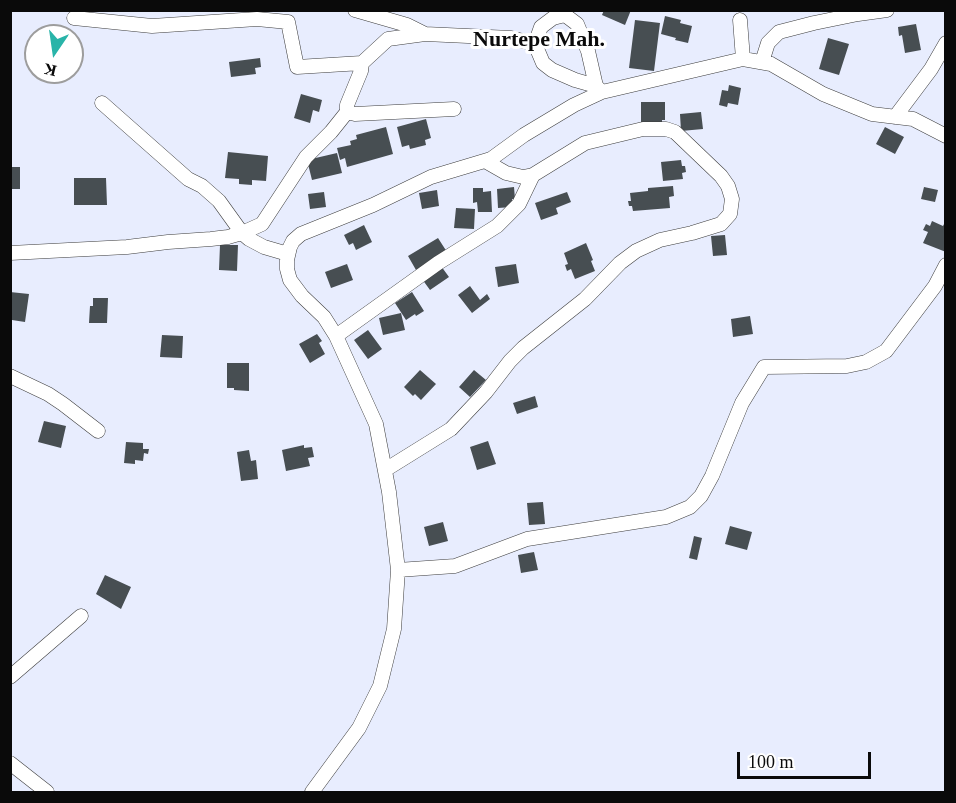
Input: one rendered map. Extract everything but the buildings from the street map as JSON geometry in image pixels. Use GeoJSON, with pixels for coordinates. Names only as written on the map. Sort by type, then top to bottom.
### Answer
{"type":"FeatureCollection","features":[{"type":"Feature","properties":{"kind":"street"},"geometry":{"type":"LineString","coordinates":[[355,10],[407,25],[425,34]]}},
{"type":"Feature","properties":{"kind":"street"},"geometry":{"type":"LineString","coordinates":[[762,62],[768,43],[779,32],[858,14],[887,10]]}},
{"type":"Feature","properties":{"kind":"street"},"geometry":{"type":"LineString","coordinates":[[565,13],[577,24],[599,89],[552,70],[543,63],[535,44],[541,27],[565,13]]}},
{"type":"Feature","properties":{"kind":"street"},"geometry":{"type":"LineString","coordinates":[[74,18],[152,26],[257,19],[288,22],[297,67],[362,63],[388,39],[425,34],[511,38],[535,44]]}},
{"type":"Feature","properties":{"kind":"street"},"geometry":{"type":"LineString","coordinates":[[740,20],[742,59]]}},
{"type":"Feature","properties":{"kind":"street"},"geometry":{"type":"LineString","coordinates":[[895,117],[932,69],[945,43]]}},
{"type":"Feature","properties":{"kind":"street"},"geometry":{"type":"LineString","coordinates":[[312,792],[359,728],[380,686],[394,629],[398,570],[385,470],[376,424],[336,336],[324,317],[290,280],[287,269],[288,254],[294,241],[301,234],[373,205],[431,177],[490,159],[524,135],[599,89],[742,59],[771,64],[823,94],[872,114],[913,119],[945,136]]}},
{"type":"Feature","properties":{"kind":"street"},"geometry":{"type":"LineString","coordinates":[[10,254],[127,247],[228,237],[262,224],[306,158],[332,132],[347,112],[347,105],[362,63]]}},
{"type":"Feature","properties":{"kind":"street"},"geometry":{"type":"LineString","coordinates":[[102,103],[188,179],[202,186],[219,201],[249,239],[264,247],[288,254]]}},
{"type":"Feature","properties":{"kind":"street"},"geometry":{"type":"LineString","coordinates":[[347,112],[355,114],[454,109]]}},
{"type":"Feature","properties":{"kind":"street"},"geometry":{"type":"LineString","coordinates":[[385,470],[451,429],[523,348],[585,299],[620,262],[636,251],[660,240],[722,224],[730,214],[732,199],[728,186],[721,176],[675,132],[666,129],[643,129],[585,143],[533,175],[523,177],[506,173],[485,161]]}},
{"type":"Feature","properties":{"kind":"street"},"geometry":{"type":"LineString","coordinates":[[336,336],[438,262],[497,226],[519,204],[533,175]]}},
{"type":"Feature","properties":{"kind":"street"},"geometry":{"type":"LineString","coordinates":[[262,224],[264,247]]}},
{"type":"Feature","properties":{"kind":"street"},"geometry":{"type":"LineString","coordinates":[[398,570],[455,566],[527,539],[666,517],[690,507],[701,496],[712,476],[742,403],[764,367],[847,366],[866,362],[886,351],[934,286],[945,265]]}},
{"type":"Feature","properties":{"kind":"street"},"geometry":{"type":"LineString","coordinates":[[10,376],[48,394],[98,431]]}},
{"type":"Feature","properties":{"kind":"street"},"geometry":{"type":"LineString","coordinates":[[10,677],[81,616]]}},
{"type":"Feature","properties":{"kind":"street"},"geometry":{"type":"LineString","coordinates":[[10,763],[46,792]]}},
{"type":"Feature","properties":{"kind":"district","name":"Nurtepe Mah."},"geometry":{"type":"Point","coordinates":[539,40]}}]}
